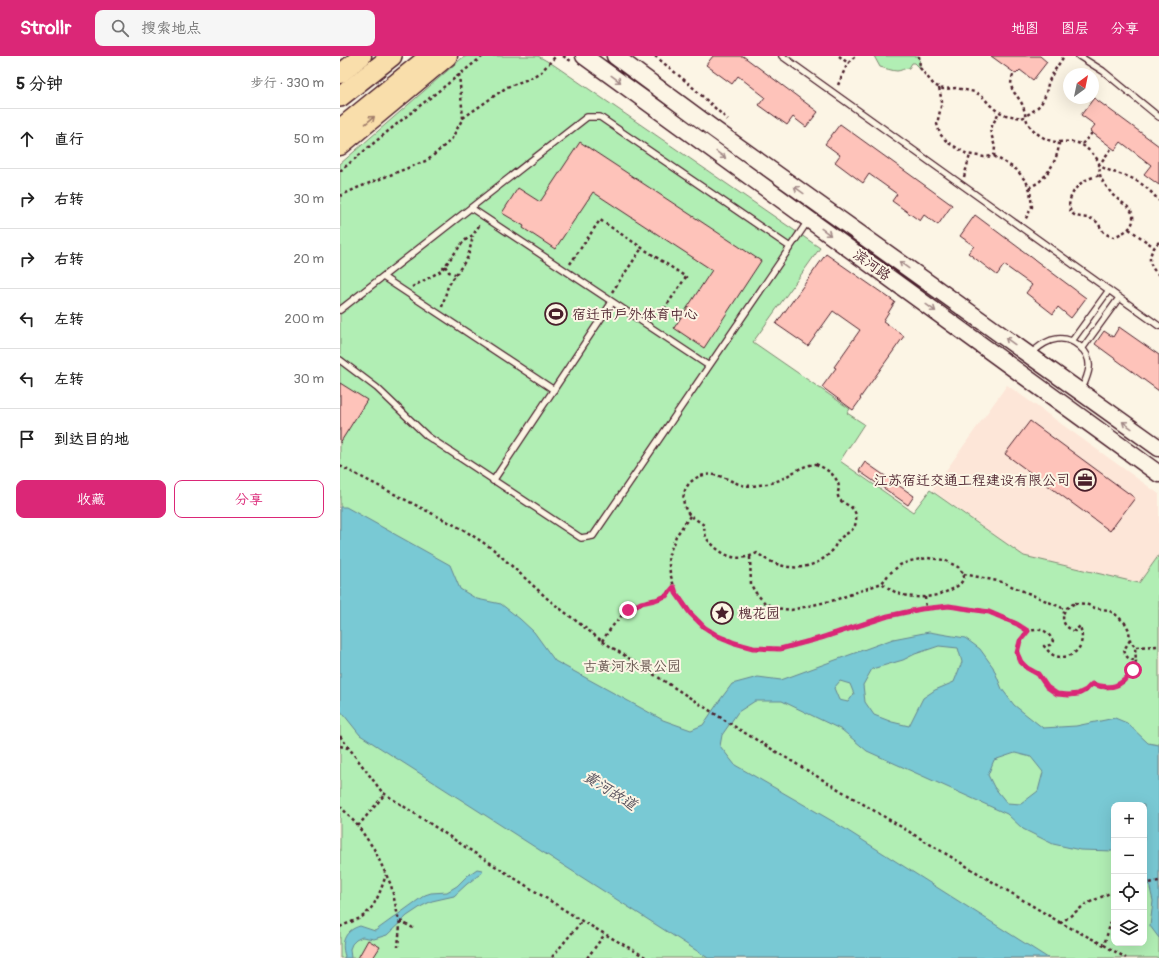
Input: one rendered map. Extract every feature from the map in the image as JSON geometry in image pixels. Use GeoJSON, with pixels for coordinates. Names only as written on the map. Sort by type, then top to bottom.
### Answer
{"type":"FeatureCollection","features":[{"type":"Feature","properties":{"kind":"highway"},"geometry":{"type":"LineString","coordinates":[[340,92],[377,56]]}},
{"type":"Feature","properties":{"kind":"highway"},"geometry":{"type":"LineString","coordinates":[[340,97],[392,56]]}},
{"type":"Feature","properties":{"kind":"highway"},"geometry":{"type":"LineString","coordinates":[[340,129],[430,56]]}},
{"type":"Feature","properties":{"kind":"main road"},"geometry":{"type":"LineString","coordinates":[[340,74],[362,56]]}},
{"type":"Feature","properties":{"kind":"main road"},"geometry":{"type":"LineString","coordinates":[[340,146],[448,56]]}},
{"type":"Feature","properties":{"kind":"main road","name":"滨河路"},"geometry":{"type":"LineString","coordinates":[[584,56],[1159,474]]}},
{"type":"Feature","properties":{"kind":"main road","name":"滨河路"},"geometry":{"type":"LineString","coordinates":[[615,56],[751,156],[1159,448]]}},
{"type":"Feature","properties":{"kind":"main road"},"geometry":{"type":"LineString","coordinates":[[627,56],[751,156]]}},
{"type":"Feature","properties":{"kind":"lane"},"geometry":{"type":"LineString","coordinates":[[782,56],[1159,326]]}},
{"type":"Feature","properties":{"kind":"lane"},"geometry":{"type":"LineString","coordinates":[[1079,56],[1103,71],[1159,117]]}},
{"type":"Feature","properties":{"kind":"lane"},"geometry":{"type":"LineString","coordinates":[[340,310],[587,117],[600,117],[790,247]]}},
{"type":"Feature","properties":{"kind":"lane"},"geometry":{"type":"LineString","coordinates":[[471,208],[709,366]]}},
{"type":"Feature","properties":{"kind":"lane"},"geometry":{"type":"LineString","coordinates":[[340,360],[377,388],[427,436],[580,538],[593,536],[809,219]]}},
{"type":"Feature","properties":{"kind":"lane"},"geometry":{"type":"LineString","coordinates":[[383,277],[554,390]]}},
{"type":"Feature","properties":{"kind":"lane"},"geometry":{"type":"LineString","coordinates":[[1072,341],[1109,290]]}},
{"type":"Feature","properties":{"kind":"lane"},"geometry":{"type":"LineString","coordinates":[[1082,349],[1119,298]]}},
{"type":"Feature","properties":{"kind":"lane"},"geometry":{"type":"LineString","coordinates":[[493,481],[554,390],[610,300]]}},
{"type":"Feature","properties":{"kind":"lane"},"geometry":{"type":"LineString","coordinates":[[1029,354],[1048,341],[1057,339],[1072,341],[1082,349],[1088,357],[1089,367],[1081,391]]}},
{"type":"Feature","properties":{"kind":"path"},"geometry":{"type":"LineString","coordinates":[[340,171],[483,56]]}},
{"type":"Feature","properties":{"kind":"path"},"geometry":{"type":"LineString","coordinates":[[340,196],[428,160],[452,140],[463,118],[507,87],[541,72],[556,56]]}},
{"type":"Feature","properties":{"kind":"path"},"geometry":{"type":"LineString","coordinates":[[839,56],[848,63]]}},
{"type":"Feature","properties":{"kind":"path"},"geometry":{"type":"LineString","coordinates":[[834,93],[848,63],[856,56]]}},
{"type":"Feature","properties":{"kind":"path"},"geometry":{"type":"LineString","coordinates":[[919,56],[920,68],[934,85],[943,89],[956,88],[975,92],[982,96],[999,112],[1022,118],[1042,103],[1050,79],[1064,56]]}},
{"type":"Feature","properties":{"kind":"path"},"geometry":{"type":"LineString","coordinates":[[459,74],[463,118]]}},
{"type":"Feature","properties":{"kind":"path"},"geometry":{"type":"LineString","coordinates":[[1013,75],[1010,82],[1011,88],[1025,108],[1027,122],[1036,133],[1048,140],[1059,142],[1076,142],[1082,144],[1092,153],[1099,165],[1107,171],[1134,179],[1150,190],[1159,201]]}},
{"type":"Feature","properties":{"kind":"path"},"geometry":{"type":"LineString","coordinates":[[939,88],[942,102],[937,118],[938,130],[947,142],[970,155],[984,157],[994,156],[1017,170],[1027,183],[1032,207],[1021,227]]}},
{"type":"Feature","properties":{"kind":"path"},"geometry":{"type":"LineString","coordinates":[[994,156],[996,147],[990,130],[999,112]]}},
{"type":"Feature","properties":{"kind":"path"},"geometry":{"type":"LineString","coordinates":[[1082,144],[1092,133]]}},
{"type":"Feature","properties":{"kind":"path"},"geometry":{"type":"LineString","coordinates":[[1029,188],[1042,179],[1054,162],[1058,152],[1059,142]]}},
{"type":"Feature","properties":{"kind":"path"},"geometry":{"type":"LineString","coordinates":[[1100,175],[1080,183],[1072,194],[1069,207],[1071,212],[1077,216],[1093,219],[1107,235],[1114,237],[1129,229],[1133,220],[1133,214],[1130,208],[1113,196],[1101,178],[1099,165],[1111,149]]}},
{"type":"Feature","properties":{"kind":"path"},"geometry":{"type":"LineString","coordinates":[[960,184],[966,175],[970,155]]}},
{"type":"Feature","properties":{"kind":"path"},"geometry":{"type":"LineString","coordinates":[[441,315],[448,286],[468,257],[473,235],[485,217]]}},
{"type":"Feature","properties":{"kind":"path"},"geometry":{"type":"LineString","coordinates":[[566,271],[600,220],[686,277],[651,328]]}},
{"type":"Feature","properties":{"kind":"path"},"geometry":{"type":"LineString","coordinates":[[1129,229],[1154,247]]}},
{"type":"Feature","properties":{"kind":"path"},"geometry":{"type":"LineString","coordinates":[[405,291],[441,271],[464,241],[473,235]]}},
{"type":"Feature","properties":{"kind":"path"},"geometry":{"type":"LineString","coordinates":[[1159,242],[1154,247],[1150,255],[1150,261],[1159,275]]}},
{"type":"Feature","properties":{"kind":"path"},"geometry":{"type":"LineString","coordinates":[[610,300],[642,248]]}},
{"type":"Feature","properties":{"kind":"path"},"geometry":{"type":"LineString","coordinates":[[445,266],[449,272],[455,274]]}},
{"type":"Feature","properties":{"kind":"path"},"geometry":{"type":"LineString","coordinates":[[816,464],[830,470],[839,488],[838,495],[840,501],[850,506],[856,514],[856,523],[850,533],[838,540],[833,550],[827,556],[814,564],[794,568],[782,567],[767,561],[757,553],[750,557],[736,558],[725,555],[706,538],[704,525],[690,516],[683,498],[685,488],[692,480],[703,475],[718,475],[742,485],[752,486],[773,483],[783,479],[795,470],[807,465],[816,464]]}},
{"type":"Feature","properties":{"kind":"path"},"geometry":{"type":"LineString","coordinates":[[340,466],[464,530],[493,549],[549,600],[602,641],[740,730],[1061,922],[1126,958]]}},
{"type":"Feature","properties":{"kind":"path"},"geometry":{"type":"LineString","coordinates":[[690,516],[676,536],[668,557],[670,573],[676,593],[690,613],[704,627],[718,636],[735,643],[753,648],[780,649],[821,638],[888,616],[949,606],[989,612],[1017,624],[1028,631]]}},
{"type":"Feature","properties":{"kind":"path"},"geometry":{"type":"LineString","coordinates":[[750,557],[751,584],[756,593],[765,602],[776,608],[791,610],[835,600],[882,583],[889,574],[910,561],[928,558],[944,560],[958,567],[964,574],[1002,582],[1065,609]]}},
{"type":"Feature","properties":{"kind":"path"},"geometry":{"type":"LineString","coordinates":[[882,583],[887,588],[897,593],[914,597],[932,597],[949,591],[957,586],[962,582],[964,574]]}},
{"type":"Feature","properties":{"kind":"path"},"geometry":{"type":"LineString","coordinates":[[602,641],[615,622],[628,610],[641,603],[666,596],[674,587]]}},
{"type":"Feature","properties":{"kind":"path"},"geometry":{"type":"LineString","coordinates":[[925,597],[926,609]]}},
{"type":"Feature","properties":{"kind":"path"},"geometry":{"type":"LineString","coordinates":[[1076,603],[1086,604],[1095,608],[1108,610],[1125,623],[1129,630],[1130,640],[1135,646],[1136,661],[1133,670],[1126,680],[1116,686],[1104,688],[1092,684],[1086,690],[1078,694],[1057,694],[1047,687],[1038,674],[1027,668],[1021,662],[1017,653],[1020,641],[1028,631],[1040,629],[1049,634],[1053,641],[1050,645],[1044,646],[1054,655],[1059,657],[1068,656],[1076,652],[1081,645],[1082,637],[1080,626],[1076,631],[1068,629],[1064,623],[1063,615],[1065,609],[1076,603]]}},
{"type":"Feature","properties":{"kind":"path"},"geometry":{"type":"LineString","coordinates":[[1130,640],[1124,650],[1125,655],[1136,661]]}},
{"type":"Feature","properties":{"kind":"path"},"geometry":{"type":"LineString","coordinates":[[1135,646],[1159,646]]}},
{"type":"Feature","properties":{"kind":"path"},"geometry":{"type":"LineString","coordinates":[[340,736],[382,792],[582,921],[646,958]]}},
{"type":"Feature","properties":{"kind":"path"},"geometry":{"type":"LineString","coordinates":[[340,746],[348,748]]}},
{"type":"Feature","properties":{"kind":"path"},"geometry":{"type":"LineString","coordinates":[[358,826],[385,794]]}},
{"type":"Feature","properties":{"kind":"path"},"geometry":{"type":"LineString","coordinates":[[340,806],[358,826],[374,849],[392,885],[399,921],[398,947]]}},
{"type":"Feature","properties":{"kind":"path"},"geometry":{"type":"LineString","coordinates":[[340,927],[363,916],[372,908],[382,888],[386,874]]}},
{"type":"Feature","properties":{"kind":"path"},"geometry":{"type":"LineString","coordinates":[[1147,883],[1159,881]]}},
{"type":"Feature","properties":{"kind":"path"},"geometry":{"type":"LineString","coordinates":[[1061,922],[1086,904],[1111,892]]}},
{"type":"Feature","properties":{"kind":"path"},"geometry":{"type":"LineString","coordinates":[[399,921],[413,928]]}},
{"type":"Feature","properties":{"kind":"path"},"geometry":{"type":"LineString","coordinates":[[552,957],[582,921]]}},
{"type":"Feature","properties":{"kind":"path"},"geometry":{"type":"LineString","coordinates":[[1104,945],[1111,922]]}},
{"type":"Feature","properties":{"kind":"path"},"geometry":{"type":"LineString","coordinates":[[587,958],[605,934]]}},
{"type":"Feature","properties":{"kind":"shaded area"},"geometry":{"type":"Polygon","coordinates":[[[1007,385],[1159,494],[1159,555],[1139,583],[1024,556],[932,490],[1007,385]]]}},
{"type":"Feature","properties":{"kind":"green space","name":"古黄河水景公园"},"geometry":{"type":"Polygon","coordinates":[[[467,56],[538,56],[554,65],[820,248],[753,342],[850,409],[847,413],[864,424],[840,461],[913,512],[930,490],[1024,556],[1139,583],[1159,555],[1159,958],[340,958],[340,164],[462,58],[467,56]]]}},
{"type":"Feature","properties":{"kind":"green space"},"geometry":{"type":"Polygon","coordinates":[[[874,56],[919,56],[920,68],[915,63],[912,63],[909,68],[895,71],[880,67],[874,56]]]}},
{"type":"Feature","properties":{"kind":"water","name":"黄河故道"},"geometry":{"type":"Polygon","coordinates":[[[340,507],[346,507],[450,565],[460,589],[477,599],[501,604],[534,632],[555,661],[663,720],[691,730],[703,725],[732,684],[758,677],[781,680],[893,639],[929,632],[965,638],[980,649],[993,667],[1002,689],[1014,705],[1043,728],[1076,726],[1115,718],[1127,723],[1148,743],[1159,745],[1159,938],[1150,926],[1153,901],[1147,876],[1147,802],[1111,802],[1111,851],[1080,850],[1053,844],[1023,829],[1007,814],[867,751],[842,730],[782,701],[755,701],[738,712],[722,735],[720,746],[735,765],[834,822],[1048,958],[708,958],[360,735],[340,710],[340,507]],[[939,646],[915,654],[903,660],[872,669],[863,685],[865,702],[874,715],[892,722],[909,726],[923,698],[935,690],[954,682],[962,662],[958,648],[939,646]],[[840,681],[834,688],[839,700],[848,702],[854,694],[850,684],[840,681]],[[1015,753],[994,760],[988,775],[994,787],[1007,803],[1021,804],[1038,791],[1043,772],[1031,757],[1015,753]]]}},
{"type":"Feature","properties":{"kind":"water"},"geometry":{"type":"Polygon","coordinates":[[[477,869],[482,870],[483,872],[454,896],[432,901],[422,906],[407,916],[387,935],[374,939],[362,937],[356,940],[350,949],[351,958],[344,958],[343,946],[345,937],[351,930],[360,926],[375,931],[425,895],[447,892],[457,886],[477,869]]]}},
{"type":"Feature","properties":{"kind":"building"},"geometry":{"type":"Polygon","coordinates":[[[713,56],[743,56],[818,112],[806,127],[793,117],[787,125],[759,105],[765,97],[738,76],[732,84],[706,65],[713,56]]]}},
{"type":"Feature","properties":{"kind":"building"},"geometry":{"type":"Polygon","coordinates":[[[991,56],[1040,56],[1047,62],[1033,80],[1020,70],[1016,74],[991,56]]]}},
{"type":"Feature","properties":{"kind":"building"},"geometry":{"type":"Polygon","coordinates":[[[1099,102],[1159,146],[1159,185],[1144,174],[1151,165],[1121,142],[1115,150],[1090,131],[1095,125],[1081,115],[1089,104],[1099,104],[1099,102]]]}},
{"type":"Feature","properties":{"kind":"building"},"geometry":{"type":"Polygon","coordinates":[[[840,124],[952,205],[938,225],[924,215],[920,221],[892,201],[897,194],[869,174],[863,183],[835,162],[840,155],[825,144],[840,124]]]}},
{"type":"Feature","properties":{"kind":"building"},"geometry":{"type":"Polygon","coordinates":[[[580,142],[761,261],[704,348],[674,328],[712,270],[593,192],[555,249],[523,228],[524,226],[502,213],[518,188],[540,202],[580,142]]]}},
{"type":"Feature","properties":{"kind":"building"},"geometry":{"type":"Polygon","coordinates":[[[975,215],[1086,298],[1071,318],[1058,307],[1053,314],[1026,293],[1032,285],[1004,265],[997,275],[968,253],[974,246],[960,236],[975,215]]]}},
{"type":"Feature","properties":{"kind":"building"},"geometry":{"type":"Polygon","coordinates":[[[826,254],[895,302],[883,321],[904,336],[853,410],[822,387],[860,330],[833,311],[808,346],[776,324],[826,254]]]}},
{"type":"Feature","properties":{"kind":"building"},"geometry":{"type":"Polygon","coordinates":[[[1119,327],[1159,355],[1159,391],[1095,344],[1104,331],[1113,337],[1119,327]]]}},
{"type":"Feature","properties":{"kind":"building"},"geometry":{"type":"Polygon","coordinates":[[[340,383],[367,400],[340,443],[340,383]]]}},
{"type":"Feature","properties":{"kind":"building"},"geometry":{"type":"Polygon","coordinates":[[[1030,421],[1135,498],[1110,531],[1005,454],[1030,421]]]}},
{"type":"Feature","properties":{"kind":"building"},"geometry":{"type":"Polygon","coordinates":[[[865,462],[914,496],[908,505],[859,471],[865,462]]]}},
{"type":"Feature","properties":{"kind":"building"},"geometry":{"type":"Polygon","coordinates":[[[368,940],[380,947],[373,958],[358,958],[368,940]]]}},
{"type":"Feature","properties":{"kind":"place","name":"宿迁市户外体育中心"},"geometry":{"type":"Point","coordinates":[556,314]}},
{"type":"Feature","properties":{"kind":"place","name":"江苏宿迁交通工程建设有限公司"},"geometry":{"type":"Point","coordinates":[1085,480]}},
{"type":"Feature","properties":{"kind":"place","name":"槐花园"},"geometry":{"type":"Point","coordinates":[722,613]}},
{"type":"Feature","properties":{"kind":"route"},"geometry":{"type":"LineString","coordinates":[[628,610],[641,603],[666,596],[674,587],[676,593],[690,613],[704,627],[718,636],[753,648],[780,649],[821,638],[888,616],[921,609],[949,606],[989,612],[1017,624],[1028,631],[1020,641],[1017,653],[1021,662],[1027,668],[1038,674],[1047,687],[1057,694],[1078,694],[1086,690],[1092,684],[1104,688],[1116,686],[1126,680],[1133,670]]}}]}
